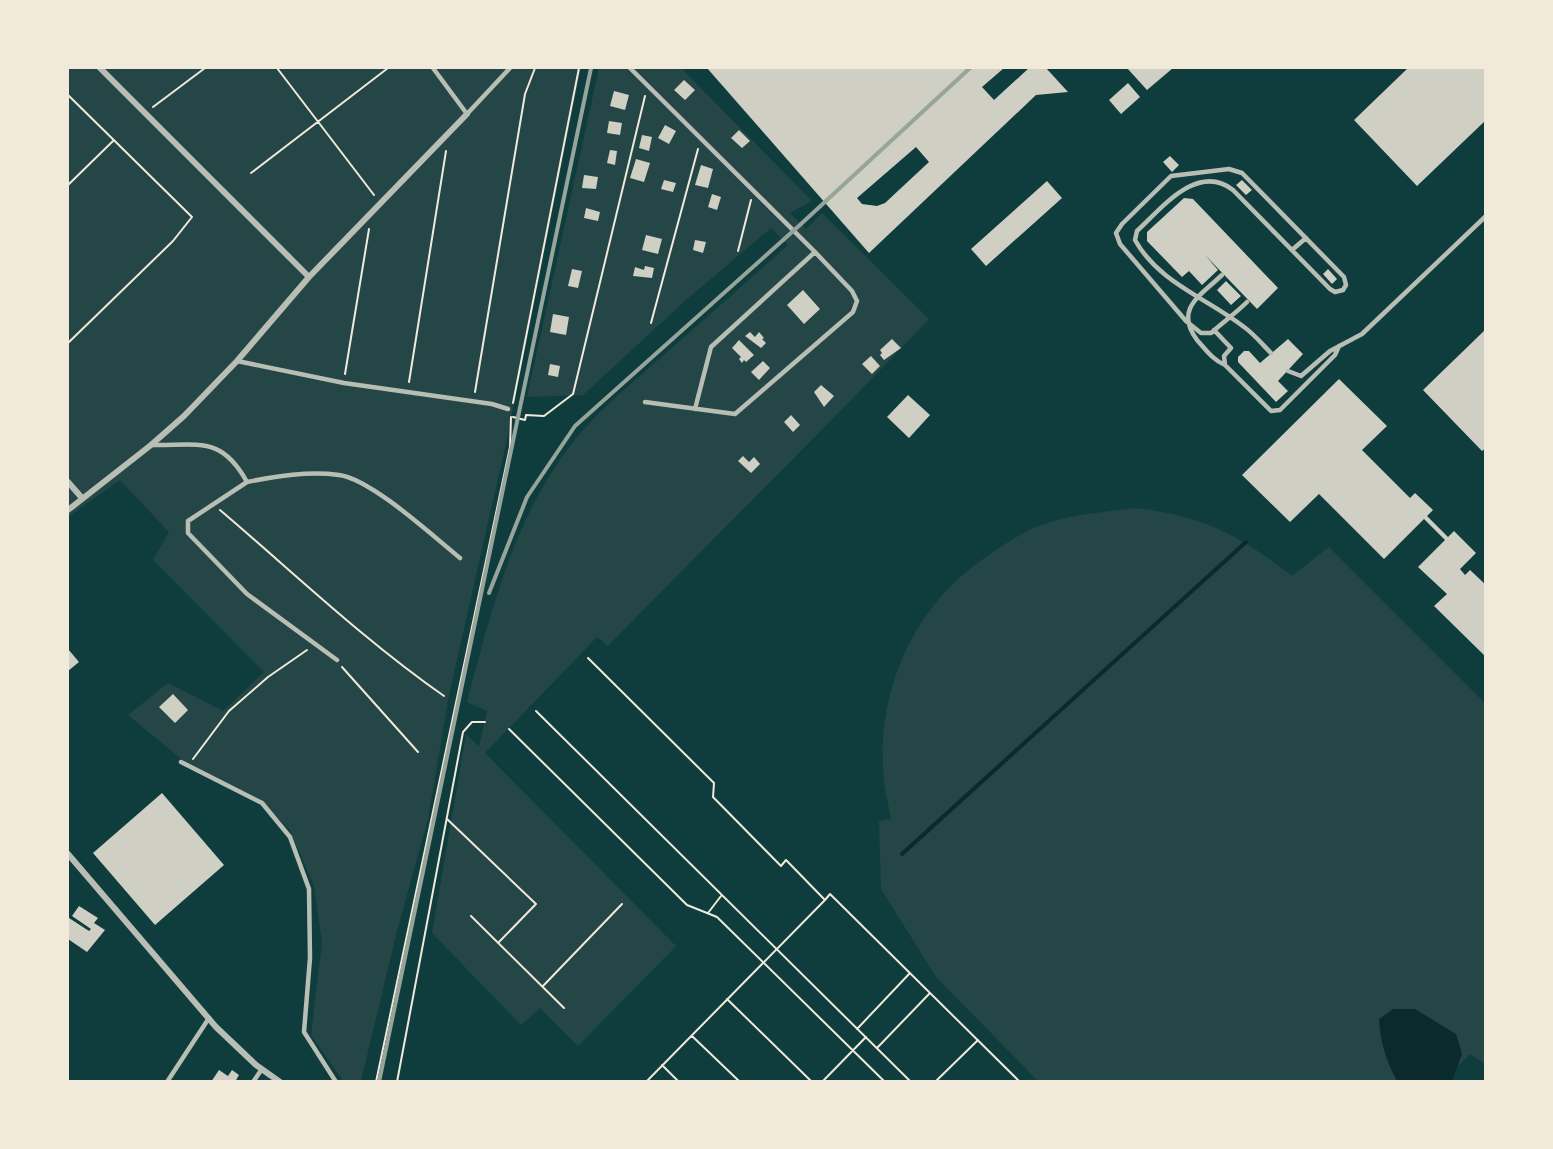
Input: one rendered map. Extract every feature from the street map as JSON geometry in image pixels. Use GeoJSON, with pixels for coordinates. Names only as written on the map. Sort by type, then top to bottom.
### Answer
{"type":"FeatureCollection","features":[{"type":"Feature","properties":{"kind":"street"},"geometry":{"type":"LineString","coordinates":[[100,68],[309,277]]}},
{"type":"Feature","properties":{"kind":"street"},"geometry":{"type":"LineString","coordinates":[[68,510],[151,446],[237,361],[309,277],[467,114]]}},
{"type":"Feature","properties":{"kind":"street"},"geometry":{"type":"LineString","coordinates":[[68,482],[82,498]]}},
{"type":"Feature","properties":{"kind":"street"},"geometry":{"type":"LineString","coordinates":[[68,854],[209,1018],[262,1069],[280,1082]]}},
{"type":"Feature","properties":{"kind":"lane"},"geometry":{"type":"LineString","coordinates":[[433,68],[467,114],[510,68]]}},
{"type":"Feature","properties":{"kind":"lane"},"geometry":{"type":"LineString","coordinates":[[630,68],[815,252],[852,291],[857,301],[853,312],[735,414],[645,402]]}},
{"type":"Feature","properties":{"kind":"lane"},"geometry":{"type":"LineString","coordinates":[[1247,302],[1230,317],[1214,330],[1206,334],[1201,333],[1186,321],[1120,244],[1116,233],[1122,224],[1172,176],[1209,171],[1238,171],[1344,277],[1346,285],[1344,290],[1335,292],[1330,289],[1226,185],[1208,183],[1184,188],[1137,231],[1135,240],[1173,282],[1230,317],[1245,327],[1271,353]]}},
{"type":"Feature","properties":{"kind":"lane"},"geometry":{"type":"LineString","coordinates":[[1288,371],[1301,376],[1339,346],[1362,334],[1485,216]]}},
{"type":"Feature","properties":{"kind":"lane"},"geometry":{"type":"LineString","coordinates":[[1292,250],[1306,237]]}},
{"type":"Feature","properties":{"kind":"lane"},"geometry":{"type":"LineString","coordinates":[[695,408],[711,346],[815,252]]}},
{"type":"Feature","properties":{"kind":"lane"},"geometry":{"type":"LineString","coordinates":[[1222,275],[1189,308],[1186,321],[1189,329],[1216,361],[1225,365],[1271,411],[1275,412],[1335,355],[1339,346]]}},
{"type":"Feature","properties":{"kind":"lane"},"geometry":{"type":"LineString","coordinates":[[1214,330],[1232,348],[1224,356],[1225,365]]}},
{"type":"Feature","properties":{"kind":"lane"},"geometry":{"type":"LineString","coordinates":[[237,361],[344,383],[473,401],[510,413]]}},
{"type":"Feature","properties":{"kind":"lane"},"geometry":{"type":"LineString","coordinates":[[151,446],[215,446],[236,462],[247,482]]}},
{"type":"Feature","properties":{"kind":"lane"},"geometry":{"type":"LineString","coordinates":[[336,660],[247,594],[188,533],[188,521],[247,482],[286,475],[341,475],[383,496],[460,558]]}},
{"type":"Feature","properties":{"kind":"lane"},"geometry":{"type":"LineString","coordinates":[[181,762],[262,803],[290,837],[309,889],[310,958],[304,1032],[336,1082]]}},
{"type":"Feature","properties":{"kind":"lane"},"geometry":{"type":"LineString","coordinates":[[166,1082],[209,1018]]}},
{"type":"Feature","properties":{"kind":"lane"},"geometry":{"type":"LineString","coordinates":[[253,1082],[262,1069]]}},
{"type":"Feature","properties":{"kind":"path"},"geometry":{"type":"LineString","coordinates":[[146,112],[205,68]]}},
{"type":"Feature","properties":{"kind":"path"},"geometry":{"type":"LineString","coordinates":[[277,68],[381,204]]}},
{"type":"Feature","properties":{"kind":"path"},"geometry":{"type":"LineString","coordinates":[[251,173],[317,120],[388,68]]}},
{"type":"Feature","properties":{"kind":"path"},"geometry":{"type":"LineString","coordinates":[[473,401],[525,94],[535,68]]}},
{"type":"Feature","properties":{"kind":"path"},"geometry":{"type":"LineString","coordinates":[[376,1082],[510,447],[510,413],[579,68]]}},
{"type":"Feature","properties":{"kind":"path"},"geometry":{"type":"LineString","coordinates":[[510,413],[525,420],[526,415],[544,416],[573,394],[647,84]]}},
{"type":"Feature","properties":{"kind":"path"},"geometry":{"type":"LineString","coordinates":[[68,95],[192,217],[172,241],[68,343]]}},
{"type":"Feature","properties":{"kind":"path"},"geometry":{"type":"LineString","coordinates":[[407,393],[448,133]]}},
{"type":"Feature","properties":{"kind":"path"},"geometry":{"type":"LineString","coordinates":[[651,323],[701,138]]}},
{"type":"Feature","properties":{"kind":"path"},"geometry":{"type":"LineString","coordinates":[[68,185],[114,140]]}},
{"type":"Feature","properties":{"kind":"path"},"geometry":{"type":"LineString","coordinates":[[738,251],[753,192]]}},
{"type":"Feature","properties":{"kind":"path"},"geometry":{"type":"LineString","coordinates":[[344,383],[372,214]]}},
{"type":"Feature","properties":{"kind":"path"},"geometry":{"type":"LineString","coordinates":[[213,505],[341,613],[391,659],[444,696]]}},
{"type":"Feature","properties":{"kind":"path"},"geometry":{"type":"LineString","coordinates":[[188,766],[229,711],[268,677],[314,645]]}},
{"type":"Feature","properties":{"kind":"path"},"geometry":{"type":"LineString","coordinates":[[588,658],[714,783],[713,797],[781,866],[786,860],[825,900]]}},
{"type":"Feature","properties":{"kind":"path"},"geometry":{"type":"LineString","coordinates":[[336,660],[418,752]]}},
{"type":"Feature","properties":{"kind":"path"},"geometry":{"type":"LineString","coordinates":[[536,711],[721,897],[911,1082]]}},
{"type":"Feature","properties":{"kind":"path"},"geometry":{"type":"LineString","coordinates":[[397,1082],[463,732],[472,722],[485,722]]}},
{"type":"Feature","properties":{"kind":"path"},"geometry":{"type":"LineString","coordinates":[[509,729],[687,905],[717,917],[885,1082]]}},
{"type":"Feature","properties":{"kind":"path"},"geometry":{"type":"LineString","coordinates":[[447,819],[536,904],[498,943]]}},
{"type":"Feature","properties":{"kind":"path"},"geometry":{"type":"LineString","coordinates":[[646,1082],[830,894],[1020,1082]]}},
{"type":"Feature","properties":{"kind":"path"},"geometry":{"type":"LineString","coordinates":[[708,913],[721,897]]}},
{"type":"Feature","properties":{"kind":"path"},"geometry":{"type":"LineString","coordinates":[[542,987],[622,904]]}},
{"type":"Feature","properties":{"kind":"path"},"geometry":{"type":"LineString","coordinates":[[471,916],[564,1008]]}},
{"type":"Feature","properties":{"kind":"path"},"geometry":{"type":"LineString","coordinates":[[857,1029],[910,973]]}},
{"type":"Feature","properties":{"kind":"path"},"geometry":{"type":"LineString","coordinates":[[877,1048],[930,993]]}},
{"type":"Feature","properties":{"kind":"path"},"geometry":{"type":"LineString","coordinates":[[727,999],[812,1082]]}},
{"type":"Feature","properties":{"kind":"path"},"geometry":{"type":"LineString","coordinates":[[692,1036],[740,1082]]}},
{"type":"Feature","properties":{"kind":"path"},"geometry":{"type":"LineString","coordinates":[[822,1082],[866,1037]]}},
{"type":"Feature","properties":{"kind":"path"},"geometry":{"type":"LineString","coordinates":[[935,1082],[978,1040]]}},
{"type":"Feature","properties":{"kind":"path"},"geometry":{"type":"LineString","coordinates":[[662,1065],[679,1082]]}},
{"type":"Feature","properties":{"kind":"shaded area"},"geometry":{"type":"Polygon","coordinates":[[[68,68],[581,68],[505,448],[449,695],[428,819],[396,935],[361,1081],[343,1081],[311,1035],[322,942],[314,886],[290,830],[256,798],[187,764],[128,715],[168,683],[223,711],[264,672],[153,560],[169,532],[120,480],[68,517],[68,68]]]}},
{"type":"Feature","properties":{"kind":"shaded area"},"geometry":{"type":"Polygon","coordinates":[[[599,68],[681,68],[812,201],[790,213],[806,229],[822,213],[929,319],[608,646],[597,637],[485,753],[676,946],[578,1046],[540,1008],[521,1025],[432,933],[466,734],[479,747],[487,711],[467,702],[493,607],[515,544],[544,485],[562,457],[583,430],[607,406],[788,245],[771,228],[686,300],[583,395],[527,397],[599,68]]]}},
{"type":"Feature","properties":{"kind":"shaded area"},"geometry":{"type":"Polygon","coordinates":[[[1135,508],[1180,516],[1219,529],[1255,549],[1292,576],[1329,547],[1485,703],[1485,1064],[1470,1054],[1442,1082],[1038,1081],[936,977],[881,889],[879,821],[891,819],[883,769],[883,737],[896,676],[907,647],[942,596],[964,574],[1009,542],[1030,530],[1067,518],[1135,508]]]}},
{"type":"Feature","properties":{"kind":"shaded area"},"geometry":{"type":"Polygon","coordinates":[[[1393,1009],[1415,1009],[1456,1034],[1462,1054],[1452,1081],[1397,1081],[1384,1051],[1379,1019],[1393,1009]]]}},
{"type":"Feature","properties":{"kind":"building"},"geometry":{"type":"Polygon","coordinates":[[[707,68],[1004,68],[982,87],[994,100],[1029,68],[1046,68],[1068,92],[1036,95],[869,253],[707,68]],[[916,147],[857,198],[862,204],[877,206],[885,203],[929,162],[916,147]]]}},
{"type":"Feature","properties":{"kind":"building"},"geometry":{"type":"Polygon","coordinates":[[[1127,68],[1173,68],[1147,90],[1127,68]]]}},
{"type":"Feature","properties":{"kind":"building"},"geometry":{"type":"Polygon","coordinates":[[[1408,68],[1486,68],[1486,120],[1417,186],[1354,120],[1408,68]]]}},
{"type":"Feature","properties":{"kind":"building"},"geometry":{"type":"Polygon","coordinates":[[[684,80],[695,90],[685,100],[674,90],[684,80]]]}},
{"type":"Feature","properties":{"kind":"building"},"geometry":{"type":"Polygon","coordinates":[[[1128,83],[1140,97],[1121,114],[1109,100],[1128,83]]]}},
{"type":"Feature","properties":{"kind":"building"},"geometry":{"type":"Polygon","coordinates":[[[614,91],[629,95],[625,110],[610,106],[614,91]]]}},
{"type":"Feature","properties":{"kind":"building"},"geometry":{"type":"Polygon","coordinates":[[[609,121],[622,123],[620,135],[607,133],[609,121]]]}},
{"type":"Feature","properties":{"kind":"building"},"geometry":{"type":"Polygon","coordinates":[[[665,125],[676,131],[669,144],[658,138],[665,125]]]}},
{"type":"Feature","properties":{"kind":"building"},"geometry":{"type":"Polygon","coordinates":[[[739,130],[750,141],[742,148],[731,138],[739,130]]]}},
{"type":"Feature","properties":{"kind":"building"},"geometry":{"type":"Polygon","coordinates":[[[642,135],[652,137],[649,151],[639,148],[642,135]]]}},
{"type":"Feature","properties":{"kind":"building"},"geometry":{"type":"Polygon","coordinates":[[[610,150],[617,151],[615,165],[607,163],[610,150]]]}},
{"type":"Feature","properties":{"kind":"building"},"geometry":{"type":"Polygon","coordinates":[[[1170,156],[1179,165],[1172,172],[1163,162],[1170,156]]]}},
{"type":"Feature","properties":{"kind":"building"},"geometry":{"type":"Polygon","coordinates":[[[636,159],[650,163],[644,182],[630,178],[636,159]]]}},
{"type":"Feature","properties":{"kind":"building"},"geometry":{"type":"Polygon","coordinates":[[[701,165],[713,169],[708,188],[695,185],[701,165]]]}},
{"type":"Feature","properties":{"kind":"building"},"geometry":{"type":"Polygon","coordinates":[[[584,175],[598,177],[596,189],[582,188],[584,175]]]}},
{"type":"Feature","properties":{"kind":"building"},"geometry":{"type":"Polygon","coordinates":[[[664,180],[676,183],[673,192],[661,189],[664,180]]]}},
{"type":"Feature","properties":{"kind":"building"},"geometry":{"type":"Polygon","coordinates":[[[1242,180],[1252,190],[1246,195],[1236,185],[1242,180]]]}},
{"type":"Feature","properties":{"kind":"building"},"geometry":{"type":"Polygon","coordinates":[[[1047,181],[1062,198],[986,266],[971,249],[1047,181]]]}},
{"type":"Feature","properties":{"kind":"building"},"geometry":{"type":"Polygon","coordinates":[[[712,194],[721,197],[717,210],[708,207],[712,194]]]}},
{"type":"Feature","properties":{"kind":"building"},"geometry":{"type":"Polygon","coordinates":[[[1184,198],[1193,199],[1278,288],[1257,309],[1205,255],[1218,270],[1202,285],[1189,271],[1182,277],[1147,241],[1147,232],[1184,198]]]}},
{"type":"Feature","properties":{"kind":"building"},"geometry":{"type":"Polygon","coordinates":[[[586,208],[600,212],[598,221],[584,218],[586,208]]]}},
{"type":"Feature","properties":{"kind":"building"},"geometry":{"type":"Polygon","coordinates":[[[646,235],[662,239],[658,254],[642,250],[646,235]]]}},
{"type":"Feature","properties":{"kind":"building"},"geometry":{"type":"Polygon","coordinates":[[[695,240],[706,242],[703,253],[693,250],[695,240]]]}},
{"type":"Feature","properties":{"kind":"building"},"geometry":{"type":"Polygon","coordinates":[[[645,266],[654,268],[652,278],[633,276],[635,267],[644,270],[645,266]]]}},
{"type":"Feature","properties":{"kind":"building"},"geometry":{"type":"Polygon","coordinates":[[[572,269],[582,271],[578,288],[568,286],[572,269]]]}},
{"type":"Feature","properties":{"kind":"building"},"geometry":{"type":"Polygon","coordinates":[[[1328,269],[1337,279],[1332,284],[1323,274],[1328,269]]]}},
{"type":"Feature","properties":{"kind":"building"},"geometry":{"type":"Polygon","coordinates":[[[1226,281],[1241,296],[1231,305],[1217,290],[1226,281]]]}},
{"type":"Feature","properties":{"kind":"building"},"geometry":{"type":"Polygon","coordinates":[[[803,290],[820,309],[804,324],[787,305],[803,290]]]}},
{"type":"Feature","properties":{"kind":"building"},"geometry":{"type":"Polygon","coordinates":[[[553,314],[569,317],[566,335],[550,332],[553,314]]]}},
{"type":"Feature","properties":{"kind":"building"},"geometry":{"type":"Polygon","coordinates":[[[1486,329],[1486,448],[1482,451],[1423,390],[1486,329]]]}},
{"type":"Feature","properties":{"kind":"building"},"geometry":{"type":"Polygon","coordinates":[[[750,332],[755,337],[759,332],[764,338],[762,339],[766,343],[761,348],[745,336],[750,332]]]}},
{"type":"Feature","properties":{"kind":"building"},"geometry":{"type":"Polygon","coordinates":[[[892,339],[901,348],[884,360],[880,355],[882,353],[880,350],[892,339]]]}},
{"type":"Feature","properties":{"kind":"building"},"geometry":{"type":"Polygon","coordinates":[[[1288,339],[1303,354],[1278,381],[1288,391],[1276,402],[1238,362],[1238,357],[1244,351],[1249,351],[1260,363],[1288,339]]]}},
{"type":"Feature","properties":{"kind":"building"},"geometry":{"type":"Polygon","coordinates":[[[739,340],[754,355],[742,363],[739,359],[741,357],[732,348],[739,340]]]}},
{"type":"Feature","properties":{"kind":"building"},"geometry":{"type":"Polygon","coordinates":[[[871,356],[880,366],[872,374],[862,364],[871,356]]]}},
{"type":"Feature","properties":{"kind":"building"},"geometry":{"type":"Polygon","coordinates":[[[763,361],[770,368],[759,380],[751,372],[763,361]]]}},
{"type":"Feature","properties":{"kind":"building"},"geometry":{"type":"Polygon","coordinates":[[[550,364],[560,366],[558,377],[548,375],[550,364]]]}},
{"type":"Feature","properties":{"kind":"building"},"geometry":{"type":"Polygon","coordinates":[[[1339,379],[1387,426],[1362,450],[1410,498],[1415,493],[1433,510],[1427,516],[1448,537],[1454,531],[1476,553],[1460,569],[1465,575],[1470,570],[1486,585],[1486,657],[1434,606],[1447,594],[1418,567],[1445,540],[1424,519],[1384,559],[1319,494],[1290,522],[1242,475],[1339,379]]]}},
{"type":"Feature","properties":{"kind":"building"},"geometry":{"type":"Polygon","coordinates":[[[821,385],[834,396],[824,407],[814,392],[821,385]]]}},
{"type":"Feature","properties":{"kind":"building"},"geometry":{"type":"Polygon","coordinates":[[[908,395],[930,415],[909,438],[887,417],[908,395]]]}},
{"type":"Feature","properties":{"kind":"building"},"geometry":{"type":"Polygon","coordinates":[[[791,415],[800,425],[793,432],[784,422],[791,415]]]}},
{"type":"Feature","properties":{"kind":"building"},"geometry":{"type":"Polygon","coordinates":[[[743,456],[749,462],[754,457],[760,464],[751,473],[738,461],[743,456]]]}},
{"type":"Feature","properties":{"kind":"building"},"geometry":{"type":"Polygon","coordinates":[[[68,649],[79,662],[68,671],[68,649]]]}},
{"type":"Feature","properties":{"kind":"building"},"geometry":{"type":"Polygon","coordinates":[[[173,694],[188,710],[175,723],[159,707],[173,694]]]}},
{"type":"Feature","properties":{"kind":"building"},"geometry":{"type":"Polygon","coordinates":[[[162,793],[224,865],[155,925],[93,853],[162,793]]]}},
{"type":"Feature","properties":{"kind":"building"},"geometry":{"type":"Polygon","coordinates":[[[79,906],[98,918],[94,923],[105,930],[87,952],[68,939],[69,918],[89,931],[91,929],[72,916],[79,906]]]}},
{"type":"Feature","properties":{"kind":"building"},"geometry":{"type":"Polygon","coordinates":[[[219,1070],[228,1076],[232,1070],[239,1075],[235,1082],[211,1082],[219,1070]]]}},
{"type":"Feature","properties":{"kind":"waterway"},"geometry":{"type":"LineString","coordinates":[[902,854],[1246,542]]}},
{"type":"Feature","properties":{"kind":"railway"},"geometry":{"type":"LineString","coordinates":[[379,1082],[591,68]]}},
{"type":"Feature","properties":{"kind":"railway"},"geometry":{"type":"LineString","coordinates":[[489,593],[527,497],[575,426],[801,224],[970,68]]}}]}
